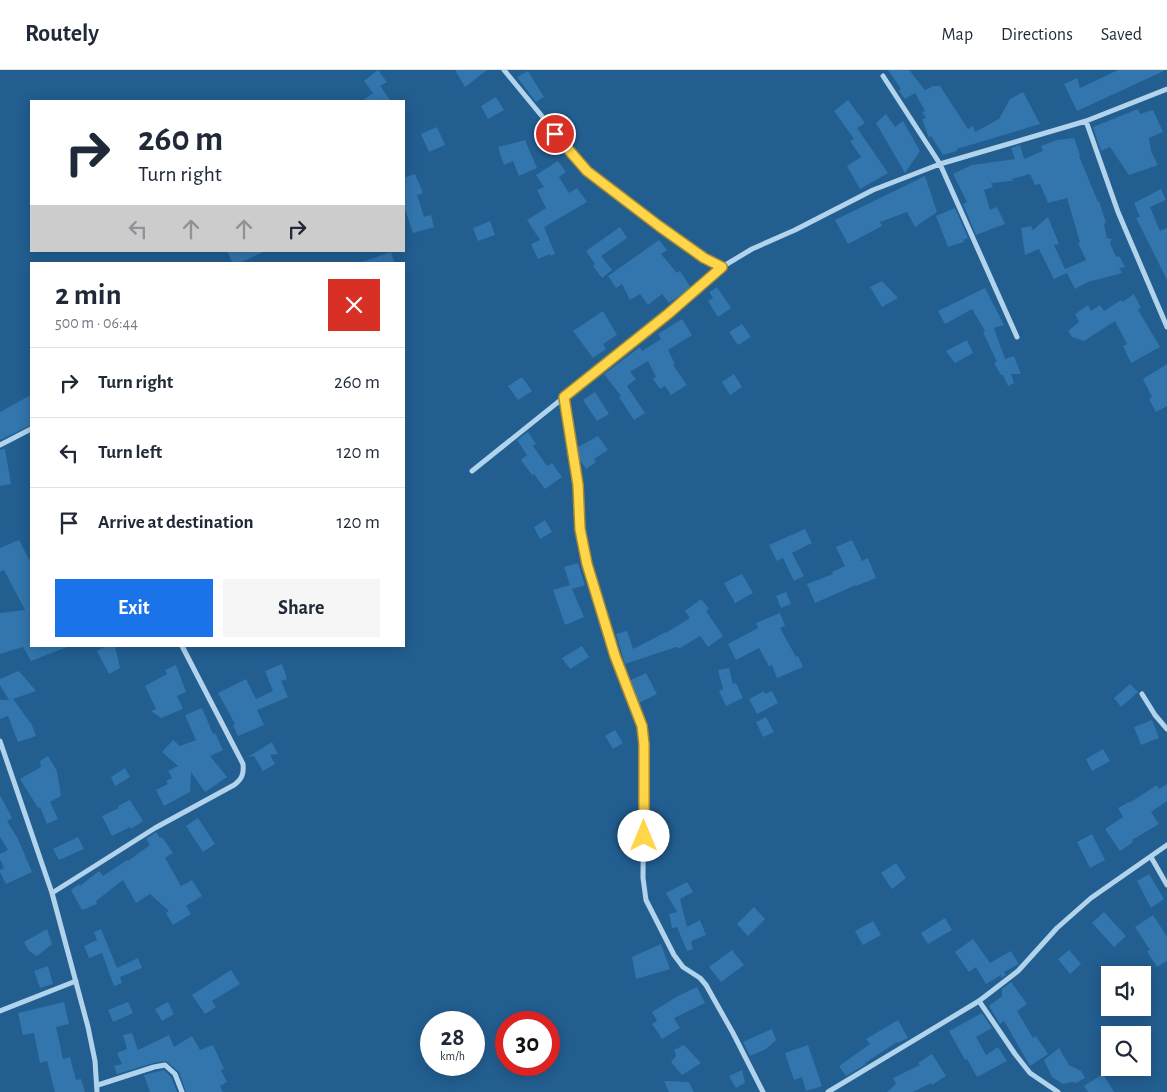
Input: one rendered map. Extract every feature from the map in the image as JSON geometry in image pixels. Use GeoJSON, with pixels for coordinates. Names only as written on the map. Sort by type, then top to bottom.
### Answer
{"type":"FeatureCollection","features":[{"type":"Feature","properties":{"kind":"street"},"geometry":{"type":"LineString","coordinates":[[504,70],[587,171],[659,226],[704,258],[722,267]]}},
{"type":"Feature","properties":{"kind":"street"},"geometry":{"type":"LineString","coordinates":[[883,76],[940,164],[1017,337]]}},
{"type":"Feature","properties":{"kind":"street"},"geometry":{"type":"LineString","coordinates":[[472,471],[668,314],[722,267],[752,249],[795,230],[873,190],[940,164],[1086,121],[1167,89]]}},
{"type":"Feature","properties":{"kind":"street"},"geometry":{"type":"LineString","coordinates":[[1086,121],[1118,212],[1167,327]]}},
{"type":"Feature","properties":{"kind":"street"},"geometry":{"type":"LineString","coordinates":[[564,397],[578,485],[580,529],[587,564],[615,656],[642,726],[644,744],[644,878],[646,900],[674,955],[683,967],[700,978],[706,985],[763,1092]]}},
{"type":"Feature","properties":{"kind":"street"},"geometry":{"type":"LineString","coordinates":[[0,445],[30,430]]}},
{"type":"Feature","properties":{"kind":"street"},"geometry":{"type":"LineString","coordinates":[[52,893],[155,828],[234,785],[242,777],[244,771],[243,764],[183,647]]}},
{"type":"Feature","properties":{"kind":"street"},"geometry":{"type":"LineString","coordinates":[[1142,694],[1155,715],[1167,729]]}},
{"type":"Feature","properties":{"kind":"street"},"geometry":{"type":"LineString","coordinates":[[0,741],[52,893],[88,1027],[98,1086],[97,1092]]}},
{"type":"Feature","properties":{"kind":"street"},"geometry":{"type":"LineString","coordinates":[[828,1092],[979,1001],[1018,970],[1057,928],[1091,898],[1167,845]]}},
{"type":"Feature","properties":{"kind":"street"},"geometry":{"type":"LineString","coordinates":[[1151,857],[1167,884]]}},
{"type":"Feature","properties":{"kind":"street"},"geometry":{"type":"LineString","coordinates":[[0,1011],[76,981]]}},
{"type":"Feature","properties":{"kind":"street"},"geometry":{"type":"LineString","coordinates":[[979,1001],[1030,1073],[1058,1092]]}},
{"type":"Feature","properties":{"kind":"street"},"geometry":{"type":"LineString","coordinates":[[98,1086],[165,1065],[175,1074],[182,1092]]}},
{"type":"Feature","properties":{"kind":"building"},"geometry":{"type":"Polygon","coordinates":[[[378,70],[387,82],[380,86],[390,100],[363,100],[373,93],[364,81],[378,70]]]}},
{"type":"Feature","properties":{"kind":"building"},"geometry":{"type":"Polygon","coordinates":[[[455,70],[487,70],[465,87],[455,70]]]}},
{"type":"Feature","properties":{"kind":"building"},"geometry":{"type":"Polygon","coordinates":[[[888,70],[909,70],[925,90],[933,86],[940,86],[968,129],[973,126],[975,132],[999,119],[1010,99],[1023,92],[1040,124],[943,155],[931,136],[929,138],[922,119],[926,118],[922,112],[925,111],[915,93],[905,99],[899,91],[901,89],[888,70]]]}},
{"type":"Feature","properties":{"kind":"building"},"geometry":{"type":"Polygon","coordinates":[[[1118,70],[1166,70],[1077,111],[1064,84],[1077,78],[1080,88],[1118,70]]]}},
{"type":"Feature","properties":{"kind":"building"},"geometry":{"type":"Polygon","coordinates":[[[528,71],[544,97],[536,102],[517,77],[528,71]]]}},
{"type":"Feature","properties":{"kind":"building"},"geometry":{"type":"Polygon","coordinates":[[[496,97],[504,110],[488,119],[481,106],[496,97]]]}},
{"type":"Feature","properties":{"kind":"building"},"geometry":{"type":"Polygon","coordinates":[[[848,100],[865,123],[857,128],[888,173],[860,189],[847,166],[861,157],[850,141],[854,139],[834,111],[848,100]]]}},
{"type":"Feature","properties":{"kind":"building"},"geometry":{"type":"Polygon","coordinates":[[[1138,109],[1140,114],[1153,110],[1163,132],[1149,138],[1151,151],[1158,165],[1129,175],[1110,147],[1101,151],[1093,127],[1138,109]]]}},
{"type":"Feature","properties":{"kind":"building"},"geometry":{"type":"Polygon","coordinates":[[[886,114],[895,127],[903,121],[920,151],[905,173],[876,123],[886,114]]]}},
{"type":"Feature","properties":{"kind":"building"},"geometry":{"type":"Polygon","coordinates":[[[437,127],[445,145],[429,152],[421,134],[437,127]]]}},
{"type":"Feature","properties":{"kind":"building"},"geometry":{"type":"Polygon","coordinates":[[[1074,138],[1079,156],[1099,201],[1106,223],[1104,224],[1107,238],[1112,239],[1110,243],[1116,257],[1119,256],[1125,267],[1119,268],[1122,273],[1088,282],[1075,289],[1067,273],[1054,279],[1039,249],[1025,255],[1021,228],[1031,226],[1033,230],[1048,217],[1059,244],[1054,245],[1065,269],[1086,260],[1078,243],[1080,242],[1067,198],[1048,203],[1040,184],[1035,185],[1030,174],[1012,179],[1013,181],[991,183],[993,187],[984,190],[990,210],[997,207],[1005,224],[976,235],[963,204],[967,202],[953,174],[972,165],[1015,159],[1011,148],[1020,145],[1024,159],[1043,151],[1041,146],[1057,140],[1074,138]]]}},
{"type":"Feature","properties":{"kind":"building"},"geometry":{"type":"Polygon","coordinates":[[[525,140],[537,168],[519,176],[513,161],[504,165],[498,147],[525,140]]]}},
{"type":"Feature","properties":{"kind":"building"},"geometry":{"type":"Polygon","coordinates":[[[558,161],[566,172],[559,177],[569,193],[577,188],[587,202],[544,227],[555,254],[538,259],[531,244],[540,240],[527,220],[546,208],[537,190],[544,187],[536,175],[558,161]]]}},
{"type":"Feature","properties":{"kind":"building"},"geometry":{"type":"Polygon","coordinates":[[[415,174],[423,193],[417,195],[424,217],[431,215],[434,227],[413,233],[405,209],[405,178],[415,174]]]}},
{"type":"Feature","properties":{"kind":"building"},"geometry":{"type":"Polygon","coordinates":[[[925,176],[937,212],[915,227],[907,212],[880,222],[882,226],[848,244],[835,220],[925,176]]]}},
{"type":"Feature","properties":{"kind":"building"},"geometry":{"type":"Polygon","coordinates":[[[1161,189],[1166,200],[1150,207],[1160,231],[1167,228],[1167,280],[1136,218],[1140,217],[1134,203],[1161,189]]]}},
{"type":"Feature","properties":{"kind":"building"},"geometry":{"type":"Polygon","coordinates":[[[955,208],[968,238],[963,240],[964,242],[948,247],[936,216],[955,208]]]}},
{"type":"Feature","properties":{"kind":"building"},"geometry":{"type":"Polygon","coordinates":[[[490,221],[495,235],[478,241],[473,228],[490,221]]]}},
{"type":"Feature","properties":{"kind":"building"},"geometry":{"type":"Polygon","coordinates":[[[620,227],[627,238],[601,256],[612,270],[602,278],[593,266],[595,264],[586,251],[620,227]]]}},
{"type":"Feature","properties":{"kind":"building"},"geometry":{"type":"Polygon","coordinates":[[[659,240],[667,250],[661,254],[677,273],[680,271],[691,288],[669,303],[662,294],[648,305],[640,294],[630,300],[622,284],[616,288],[608,276],[659,240]]]}},
{"type":"Feature","properties":{"kind":"building"},"geometry":{"type":"Polygon","coordinates":[[[227,252],[263,252],[242,262],[232,262],[227,252]]]}},
{"type":"Feature","properties":{"kind":"building"},"geometry":{"type":"Polygon","coordinates":[[[391,252],[394,262],[362,262],[391,252]]]}},
{"type":"Feature","properties":{"kind":"building"},"geometry":{"type":"Polygon","coordinates":[[[882,281],[898,298],[882,307],[870,287],[882,281]]]}},
{"type":"Feature","properties":{"kind":"building"},"geometry":{"type":"Polygon","coordinates":[[[717,287],[731,308],[718,317],[708,301],[713,298],[709,292],[717,287]]]}},
{"type":"Feature","properties":{"kind":"building"},"geometry":{"type":"Polygon","coordinates":[[[985,288],[1004,325],[994,328],[1005,359],[1014,356],[1021,374],[1011,374],[1014,383],[1008,386],[994,363],[997,362],[983,332],[985,331],[972,309],[945,324],[938,311],[985,288]]]}},
{"type":"Feature","properties":{"kind":"building"},"geometry":{"type":"Polygon","coordinates":[[[1134,294],[1141,308],[1138,310],[1160,347],[1131,363],[1123,346],[1127,344],[1115,321],[1084,341],[1072,337],[1068,331],[1079,322],[1075,314],[1088,305],[1091,311],[1100,305],[1104,311],[1121,300],[1123,302],[1134,294]]]}},
{"type":"Feature","properties":{"kind":"building"},"geometry":{"type":"Polygon","coordinates":[[[603,311],[617,335],[603,344],[606,349],[593,358],[573,331],[603,311]]]}},
{"type":"Feature","properties":{"kind":"building"},"geometry":{"type":"Polygon","coordinates":[[[682,319],[692,335],[668,350],[675,364],[673,365],[687,385],[671,395],[665,386],[660,389],[653,379],[656,377],[648,361],[630,372],[636,379],[627,386],[645,413],[634,420],[619,397],[621,396],[604,374],[640,347],[642,351],[661,339],[658,334],[682,319]]]}},
{"type":"Feature","properties":{"kind":"building"},"geometry":{"type":"Polygon","coordinates":[[[742,324],[751,337],[738,345],[729,332],[742,324]]]}},
{"type":"Feature","properties":{"kind":"building"},"geometry":{"type":"Polygon","coordinates":[[[967,340],[973,353],[955,363],[946,351],[967,340]]]}},
{"type":"Feature","properties":{"kind":"building"},"geometry":{"type":"Polygon","coordinates":[[[1167,364],[1167,406],[1156,412],[1149,399],[1152,397],[1143,379],[1167,364]]]}},
{"type":"Feature","properties":{"kind":"building"},"geometry":{"type":"Polygon","coordinates":[[[734,374],[742,387],[730,395],[722,382],[734,374]]]}},
{"type":"Feature","properties":{"kind":"building"},"geometry":{"type":"Polygon","coordinates":[[[522,377],[532,391],[518,400],[508,386],[522,377]]]}},
{"type":"Feature","properties":{"kind":"building"},"geometry":{"type":"Polygon","coordinates":[[[595,392],[609,414],[597,421],[583,400],[595,392]]]}},
{"type":"Feature","properties":{"kind":"building"},"geometry":{"type":"Polygon","coordinates":[[[30,396],[30,425],[0,440],[0,412],[30,396]]]}},
{"type":"Feature","properties":{"kind":"building"},"geometry":{"type":"Polygon","coordinates":[[[528,432],[536,444],[533,446],[547,466],[552,463],[562,477],[545,489],[521,460],[527,455],[517,440],[528,432]]]}},
{"type":"Feature","properties":{"kind":"building"},"geometry":{"type":"Polygon","coordinates":[[[598,436],[608,450],[594,459],[596,462],[586,469],[578,457],[576,448],[598,436]]]}},
{"type":"Feature","properties":{"kind":"building"},"geometry":{"type":"Polygon","coordinates":[[[5,449],[11,484],[0,486],[0,450],[5,449]]]}},
{"type":"Feature","properties":{"kind":"building"},"geometry":{"type":"Polygon","coordinates":[[[545,520],[552,532],[540,539],[534,527],[545,520]]]}},
{"type":"Feature","properties":{"kind":"building"},"geometry":{"type":"Polygon","coordinates":[[[805,529],[812,543],[792,553],[804,576],[794,581],[783,558],[777,561],[769,545],[805,529]]]}},
{"type":"Feature","properties":{"kind":"building"},"geometry":{"type":"Polygon","coordinates":[[[19,540],[30,561],[30,647],[67,647],[31,661],[23,647],[0,654],[0,613],[25,610],[4,570],[0,572],[0,548],[19,540]]]}},
{"type":"Feature","properties":{"kind":"building"},"geometry":{"type":"Polygon","coordinates":[[[852,540],[862,561],[868,558],[876,578],[815,603],[807,584],[833,574],[832,572],[845,566],[836,547],[852,540]]]}},
{"type":"Feature","properties":{"kind":"building"},"geometry":{"type":"Polygon","coordinates":[[[578,563],[585,585],[572,589],[584,617],[565,625],[553,590],[570,585],[564,567],[578,563]]]}},
{"type":"Feature","properties":{"kind":"building"},"geometry":{"type":"Polygon","coordinates":[[[742,574],[753,593],[735,603],[724,583],[742,574]]]}},
{"type":"Feature","properties":{"kind":"building"},"geometry":{"type":"Polygon","coordinates":[[[786,592],[791,604],[781,608],[776,596],[786,592]]]}},
{"type":"Feature","properties":{"kind":"building"},"geometry":{"type":"Polygon","coordinates":[[[701,599],[709,609],[706,611],[723,636],[708,647],[700,636],[680,648],[676,647],[625,664],[616,634],[627,631],[633,649],[666,633],[690,618],[685,611],[701,599]]]}},
{"type":"Feature","properties":{"kind":"building"},"geometry":{"type":"Polygon","coordinates":[[[780,613],[785,626],[780,628],[803,667],[777,678],[772,665],[769,666],[759,648],[736,660],[728,644],[758,628],[756,623],[780,613]]]}},
{"type":"Feature","properties":{"kind":"building"},"geometry":{"type":"Polygon","coordinates":[[[582,646],[589,657],[570,669],[562,658],[582,646]]]}},
{"type":"Feature","properties":{"kind":"building"},"geometry":{"type":"Polygon","coordinates":[[[104,647],[115,647],[120,668],[109,674],[97,651],[104,647]]]}},
{"type":"Feature","properties":{"kind":"building"},"geometry":{"type":"Polygon","coordinates":[[[282,664],[287,679],[281,681],[288,697],[257,710],[264,725],[238,736],[233,725],[235,724],[218,693],[246,679],[256,699],[273,691],[265,671],[282,664]]]}},
{"type":"Feature","properties":{"kind":"building"},"geometry":{"type":"Polygon","coordinates":[[[176,665],[186,692],[177,696],[183,709],[161,718],[151,711],[156,709],[145,686],[167,674],[165,670],[176,665]]]}},
{"type":"Feature","properties":{"kind":"building"},"geometry":{"type":"Polygon","coordinates":[[[729,668],[733,684],[736,683],[743,698],[726,706],[719,691],[723,689],[718,670],[729,668]]]}},
{"type":"Feature","properties":{"kind":"building"},"geometry":{"type":"Polygon","coordinates":[[[19,671],[36,691],[13,699],[32,725],[36,736],[18,742],[8,716],[0,719],[0,700],[9,700],[0,685],[0,679],[19,671]]]}},
{"type":"Feature","properties":{"kind":"building"},"geometry":{"type":"Polygon","coordinates":[[[646,673],[657,694],[639,703],[629,681],[646,673]]]}},
{"type":"Feature","properties":{"kind":"building"},"geometry":{"type":"Polygon","coordinates":[[[1130,684],[1138,692],[1121,707],[1114,698],[1130,684]]]}},
{"type":"Feature","properties":{"kind":"building"},"geometry":{"type":"Polygon","coordinates":[[[764,691],[765,694],[772,691],[778,703],[757,714],[749,699],[764,691]]]}},
{"type":"Feature","properties":{"kind":"building"},"geometry":{"type":"Polygon","coordinates":[[[202,708],[213,734],[215,733],[223,750],[210,756],[227,777],[205,792],[191,772],[190,792],[164,806],[156,790],[168,784],[166,781],[172,778],[168,771],[178,766],[162,752],[173,740],[180,746],[196,740],[185,715],[202,708]]]}},
{"type":"Feature","properties":{"kind":"building"},"geometry":{"type":"Polygon","coordinates":[[[766,717],[774,732],[763,737],[756,722],[766,717]]]}},
{"type":"Feature","properties":{"kind":"building"},"geometry":{"type":"Polygon","coordinates":[[[1152,720],[1159,738],[1141,745],[1134,727],[1152,720]]]}},
{"type":"Feature","properties":{"kind":"building"},"geometry":{"type":"Polygon","coordinates":[[[615,730],[623,743],[613,749],[605,736],[615,730]]]}},
{"type":"Feature","properties":{"kind":"building"},"geometry":{"type":"Polygon","coordinates":[[[272,742],[278,754],[270,755],[275,764],[263,771],[254,756],[248,757],[272,742]]]}},
{"type":"Feature","properties":{"kind":"building"},"geometry":{"type":"Polygon","coordinates":[[[1103,749],[1110,761],[1092,771],[1086,759],[1103,749]]]}},
{"type":"Feature","properties":{"kind":"building"},"geometry":{"type":"Polygon","coordinates":[[[48,756],[57,771],[61,796],[50,802],[58,819],[47,824],[40,807],[38,808],[20,779],[41,767],[40,761],[48,756]]]}},
{"type":"Feature","properties":{"kind":"building"},"geometry":{"type":"Polygon","coordinates":[[[125,768],[130,777],[115,786],[111,777],[125,768]]]}},
{"type":"Feature","properties":{"kind":"building"},"geometry":{"type":"Polygon","coordinates":[[[1167,784],[1167,801],[1151,812],[1159,824],[1132,840],[1133,842],[1120,851],[1105,829],[1123,817],[1118,808],[1157,785],[1159,789],[1167,784]]]}},
{"type":"Feature","properties":{"kind":"building"},"geometry":{"type":"Polygon","coordinates":[[[0,795],[12,818],[7,821],[18,839],[32,872],[6,884],[0,872],[4,868],[0,854],[8,850],[0,837],[0,795]]]}},
{"type":"Feature","properties":{"kind":"building"},"geometry":{"type":"Polygon","coordinates":[[[130,800],[143,821],[131,829],[130,827],[112,836],[102,816],[130,800]]]}},
{"type":"Feature","properties":{"kind":"building"},"geometry":{"type":"Polygon","coordinates":[[[198,818],[215,844],[203,852],[186,826],[198,818]]]}},
{"type":"Feature","properties":{"kind":"building"},"geometry":{"type":"Polygon","coordinates":[[[156,832],[160,838],[162,837],[173,853],[165,858],[181,886],[192,880],[202,896],[186,906],[191,914],[173,925],[166,913],[169,911],[150,894],[136,903],[123,880],[96,901],[97,904],[82,910],[71,890],[79,884],[80,886],[99,871],[103,876],[128,861],[150,845],[146,839],[156,832]]]}},
{"type":"Feature","properties":{"kind":"building"},"geometry":{"type":"Polygon","coordinates":[[[1092,834],[1105,860],[1090,868],[1077,842],[1092,834]]]}},
{"type":"Feature","properties":{"kind":"building"},"geometry":{"type":"Polygon","coordinates":[[[78,837],[84,849],[59,860],[53,849],[78,837]]]}},
{"type":"Feature","properties":{"kind":"building"},"geometry":{"type":"Polygon","coordinates":[[[896,863],[906,878],[892,889],[881,873],[896,863]]]}},
{"type":"Feature","properties":{"kind":"building"},"geometry":{"type":"Polygon","coordinates":[[[1149,874],[1164,899],[1151,908],[1137,881],[1149,874]]]}},
{"type":"Feature","properties":{"kind":"building"},"geometry":{"type":"Polygon","coordinates":[[[687,882],[693,892],[680,899],[687,927],[700,920],[706,935],[691,941],[693,949],[687,951],[677,927],[672,928],[669,914],[677,912],[666,893],[687,882]]]}},
{"type":"Feature","properties":{"kind":"building"},"geometry":{"type":"Polygon","coordinates":[[[754,907],[765,919],[748,936],[737,924],[754,907]]]}},
{"type":"Feature","properties":{"kind":"building"},"geometry":{"type":"Polygon","coordinates":[[[1104,912],[1126,936],[1114,947],[1092,923],[1104,912]]]}},
{"type":"Feature","properties":{"kind":"building"},"geometry":{"type":"Polygon","coordinates":[[[1153,915],[1167,937],[1167,961],[1157,967],[1147,951],[1150,950],[1135,927],[1153,915]]]}},
{"type":"Feature","properties":{"kind":"building"},"geometry":{"type":"Polygon","coordinates":[[[945,918],[952,930],[928,944],[921,933],[945,918]]]}},
{"type":"Feature","properties":{"kind":"building"},"geometry":{"type":"Polygon","coordinates":[[[873,921],[881,935],[863,945],[855,931],[873,921]]]}},
{"type":"Feature","properties":{"kind":"building"},"geometry":{"type":"Polygon","coordinates":[[[47,929],[52,944],[37,956],[29,951],[24,942],[47,929]]]}},
{"type":"Feature","properties":{"kind":"building"},"geometry":{"type":"Polygon","coordinates":[[[101,929],[117,968],[138,958],[142,968],[120,977],[122,983],[114,986],[102,953],[89,958],[84,946],[97,940],[94,932],[101,929]]]}},
{"type":"Feature","properties":{"kind":"building"},"geometry":{"type":"Polygon","coordinates":[[[973,939],[990,963],[1011,951],[1019,964],[1004,972],[1006,975],[1001,978],[1001,975],[986,984],[976,967],[969,972],[955,952],[973,939]]]}},
{"type":"Feature","properties":{"kind":"building"},"geometry":{"type":"Polygon","coordinates":[[[661,944],[670,969],[636,979],[632,957],[661,944]]]}},
{"type":"Feature","properties":{"kind":"building"},"geometry":{"type":"Polygon","coordinates":[[[732,950],[744,965],[721,982],[709,967],[732,950]]]}},
{"type":"Feature","properties":{"kind":"building"},"geometry":{"type":"Polygon","coordinates":[[[1069,950],[1081,964],[1070,974],[1058,959],[1069,950]]]}},
{"type":"Feature","properties":{"kind":"building"},"geometry":{"type":"Polygon","coordinates":[[[48,966],[53,984],[40,988],[34,971],[48,966]]]}},
{"type":"Feature","properties":{"kind":"building"},"geometry":{"type":"Polygon","coordinates":[[[231,970],[240,984],[212,1001],[216,1007],[205,1014],[192,995],[231,970]]]}},
{"type":"Feature","properties":{"kind":"building"},"geometry":{"type":"Polygon","coordinates":[[[1011,982],[1027,1004],[1017,1011],[1033,1038],[1036,1036],[1048,1054],[1030,1066],[1004,1021],[1000,1024],[989,1006],[1002,996],[1002,989],[1011,982]]]}},
{"type":"Feature","properties":{"kind":"building"},"geometry":{"type":"Polygon","coordinates":[[[697,987],[705,1003],[674,1018],[680,1028],[662,1039],[652,1024],[657,1021],[652,1012],[697,987]]]}},
{"type":"Feature","properties":{"kind":"building"},"geometry":{"type":"Polygon","coordinates":[[[64,1002],[69,1024],[56,1027],[63,1059],[70,1057],[76,1080],[81,1079],[85,1092],[55,1092],[47,1061],[40,1063],[34,1033],[23,1035],[18,1013],[64,1002]]]}},
{"type":"Feature","properties":{"kind":"building"},"geometry":{"type":"Polygon","coordinates":[[[128,1002],[133,1013],[113,1022],[108,1010],[128,1002]]]}},
{"type":"Feature","properties":{"kind":"building"},"geometry":{"type":"Polygon","coordinates":[[[168,1002],[174,1014],[162,1021],[155,1009],[168,1002]]]}},
{"type":"Feature","properties":{"kind":"building"},"geometry":{"type":"Polygon","coordinates":[[[982,1013],[992,1028],[976,1037],[986,1055],[998,1047],[1007,1061],[977,1077],[949,1031],[982,1013]]]}},
{"type":"Feature","properties":{"kind":"building"},"geometry":{"type":"Polygon","coordinates":[[[898,1020],[908,1038],[897,1042],[846,1076],[839,1066],[870,1044],[866,1039],[898,1020]]]}},
{"type":"Feature","properties":{"kind":"building"},"geometry":{"type":"Polygon","coordinates":[[[772,1029],[776,1040],[766,1049],[750,1056],[743,1042],[772,1029]]]}},
{"type":"Feature","properties":{"kind":"building"},"geometry":{"type":"Polygon","coordinates":[[[132,1033],[138,1050],[169,1035],[174,1047],[192,1036],[200,1050],[213,1045],[224,1069],[221,1070],[227,1082],[220,1086],[223,1092],[186,1092],[179,1072],[166,1061],[117,1074],[114,1066],[122,1064],[117,1053],[127,1049],[123,1035],[132,1033]]]}},
{"type":"Feature","properties":{"kind":"building"},"geometry":{"type":"Polygon","coordinates":[[[684,1045],[701,1063],[682,1075],[671,1062],[676,1056],[674,1050],[684,1045]]]}},
{"type":"Feature","properties":{"kind":"building"},"geometry":{"type":"Polygon","coordinates":[[[808,1045],[822,1086],[806,1091],[802,1077],[794,1080],[785,1053],[808,1045]]]}},
{"type":"Feature","properties":{"kind":"building"},"geometry":{"type":"Polygon","coordinates":[[[1059,1048],[1069,1065],[1081,1071],[1085,1078],[1076,1083],[1063,1084],[1052,1077],[1044,1060],[1059,1048]]]}},
{"type":"Feature","properties":{"kind":"building"},"geometry":{"type":"Polygon","coordinates":[[[932,1054],[946,1076],[932,1085],[931,1083],[913,1092],[887,1092],[896,1084],[893,1078],[920,1065],[918,1063],[932,1054]]]}},
{"type":"Feature","properties":{"kind":"building"},"geometry":{"type":"Polygon","coordinates":[[[164,1070],[171,1077],[177,1092],[150,1092],[144,1075],[164,1070]]]}},
{"type":"Feature","properties":{"kind":"building"},"geometry":{"type":"Polygon","coordinates":[[[742,1070],[745,1083],[736,1088],[729,1076],[742,1070]]]}},
{"type":"Feature","properties":{"kind":"building"},"geometry":{"type":"Polygon","coordinates":[[[1101,1075],[1104,1076],[1114,1092],[1088,1092],[1084,1086],[1101,1075]]]}},
{"type":"Feature","properties":{"kind":"building"},"geometry":{"type":"Polygon","coordinates":[[[664,1081],[689,1082],[694,1092],[669,1092],[664,1081]]]}},
{"type":"Feature","properties":{"kind":"route"},"geometry":{"type":"LineString","coordinates":[[555,134],[578,163],[587,171],[704,258],[722,267],[690,296],[564,397],[578,485],[580,529],[587,564],[615,656],[642,726],[644,744],[644,836]]}}]}
